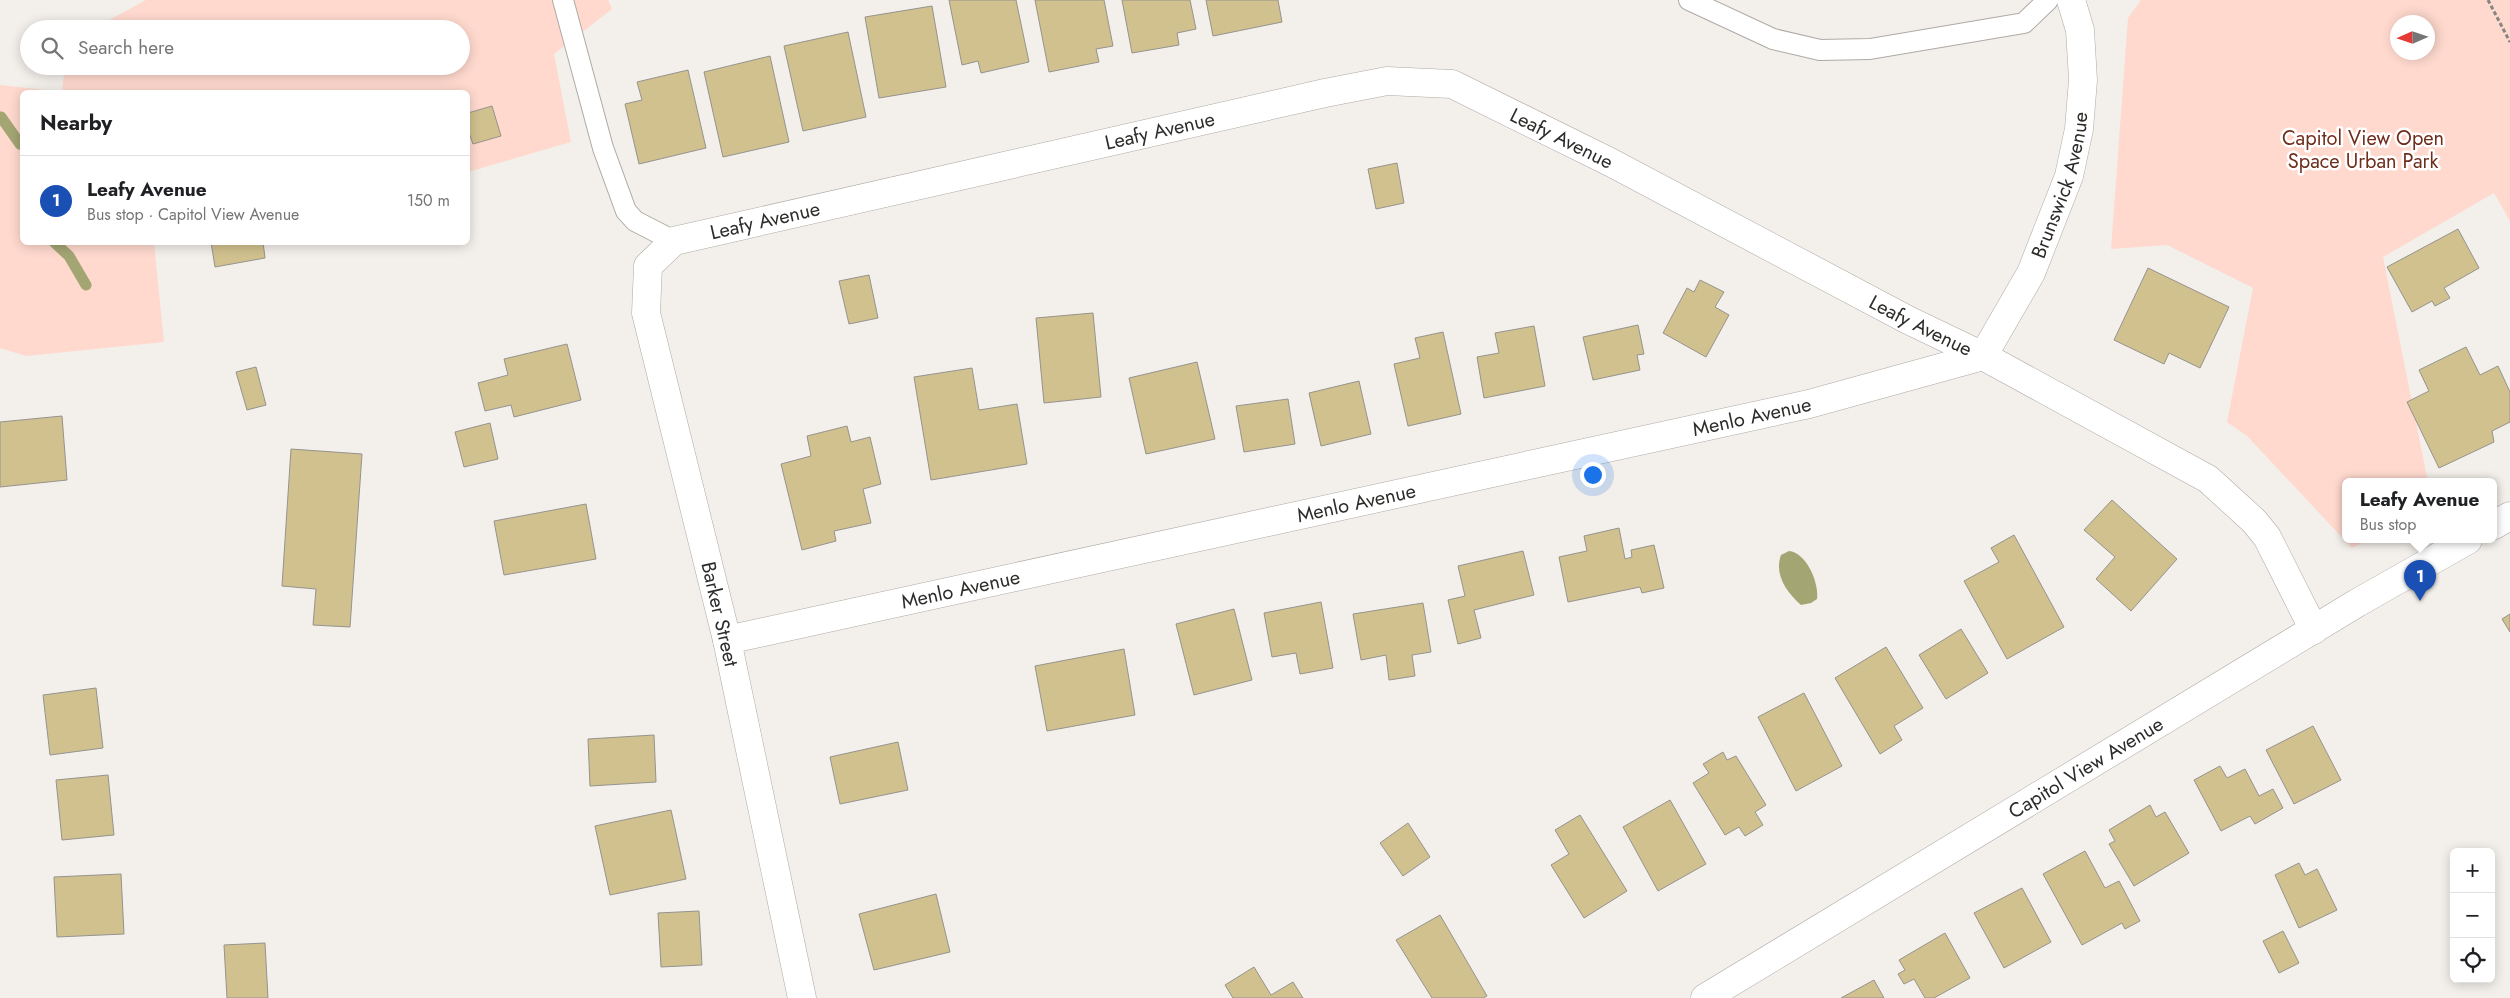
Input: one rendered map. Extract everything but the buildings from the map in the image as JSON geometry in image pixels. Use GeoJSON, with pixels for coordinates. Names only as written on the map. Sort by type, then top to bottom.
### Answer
{"type":"FeatureCollection","features":[{"type":"Feature","properties":{"kind":"street","name":"Brunswick Avenue"},"geometry":{"type":"LineString","coordinates":[[1983,356],[2031,274],[2070,176],[2079,128],[2084,80],[2080,30],[2071,0]]}},
{"type":"Feature","properties":{"kind":"street","name":"Leafy Avenue"},"geometry":{"type":"LineString","coordinates":[[674,241],[1367,84],[1387,81],[1452,84],[1610,162],[1908,320],[1983,356],[2208,479],[2254,521],[2267,538],[2314,630]]}},
{"type":"Feature","properties":{"kind":"street","name":"Barker Street"},"geometry":{"type":"LineString","coordinates":[[674,241],[648,266],[646,313],[727,640],[802,998]]}},
{"type":"Feature","properties":{"kind":"street","name":"Menlo Avenue"},"geometry":{"type":"LineString","coordinates":[[727,640],[1809,404],[1983,356]]}},
{"type":"Feature","properties":{"kind":"street"},"geometry":{"type":"LineString","coordinates":[[2497,523],[2510,516]]}},
{"type":"Feature","properties":{"kind":"street","name":"Capitol View Avenue"},"geometry":{"type":"LineString","coordinates":[[1705,998],[2314,630],[2463,543]]}},
{"type":"Feature","properties":{"kind":"lane"},"geometry":{"type":"LineString","coordinates":[[563,0],[603,148],[626,211],[635,221],[674,241]]}},
{"type":"Feature","properties":{"kind":"lane"},"geometry":{"type":"LineString","coordinates":[[1689,0],[1728,20],[1773,39],[1820,50],[1870,49],[2024,23],[2048,0]]}},
{"type":"Feature","properties":{"kind":"path"},"geometry":{"type":"LineString","coordinates":[[2488,0],[2510,42]]}},
{"type":"Feature","properties":{"kind":"green space"},"geometry":{"type":"Polygon","coordinates":[[[146,0],[608,0],[612,9],[554,54],[571,142],[470,171],[470,90],[62,90],[64,75],[470,75],[470,20],[109,20],[146,0]]]}},
{"type":"Feature","properties":{"kind":"green space","name":"Capitol View Open Space Urban Park"},"geometry":{"type":"Polygon","coordinates":[[[2141,0],[2510,0],[2510,221],[2494,193],[2383,257],[2427,478],[2342,478],[2342,537],[2247,436],[2227,422],[2253,288],[2167,245],[2111,249],[2128,18],[2141,0]]]}},
{"type":"Feature","properties":{"kind":"green space"},"geometry":{"type":"Polygon","coordinates":[[[0,85],[44,90],[20,90],[20,245],[154,245],[164,342],[26,356],[0,348],[0,85]]]}},
{"type":"Feature","properties":{"kind":"green space"},"geometry":{"type":"Polygon","coordinates":[[[2347,543],[2362,543],[2352,548],[2347,543]]]}},
{"type":"Feature","properties":{"kind":"shaded area"},"geometry":{"type":"Polygon","coordinates":[[[1789,551],[1801,557],[1814,577],[1817,599],[1811,603],[1801,605],[1786,588],[1780,576],[1779,562],[1781,555],[1789,551]]]}},
{"type":"Feature","properties":{"kind":"waterway"},"geometry":{"type":"LineString","coordinates":[[1,117],[20,144]]}},
{"type":"Feature","properties":{"kind":"waterway"},"geometry":{"type":"LineString","coordinates":[[57,245],[69,256],[86,285]]}},
{"type":"Feature","properties":{"kind":"place","name":"Leafy Avenue"},"geometry":{"type":"Point","coordinates":[2420,601]}}]}
